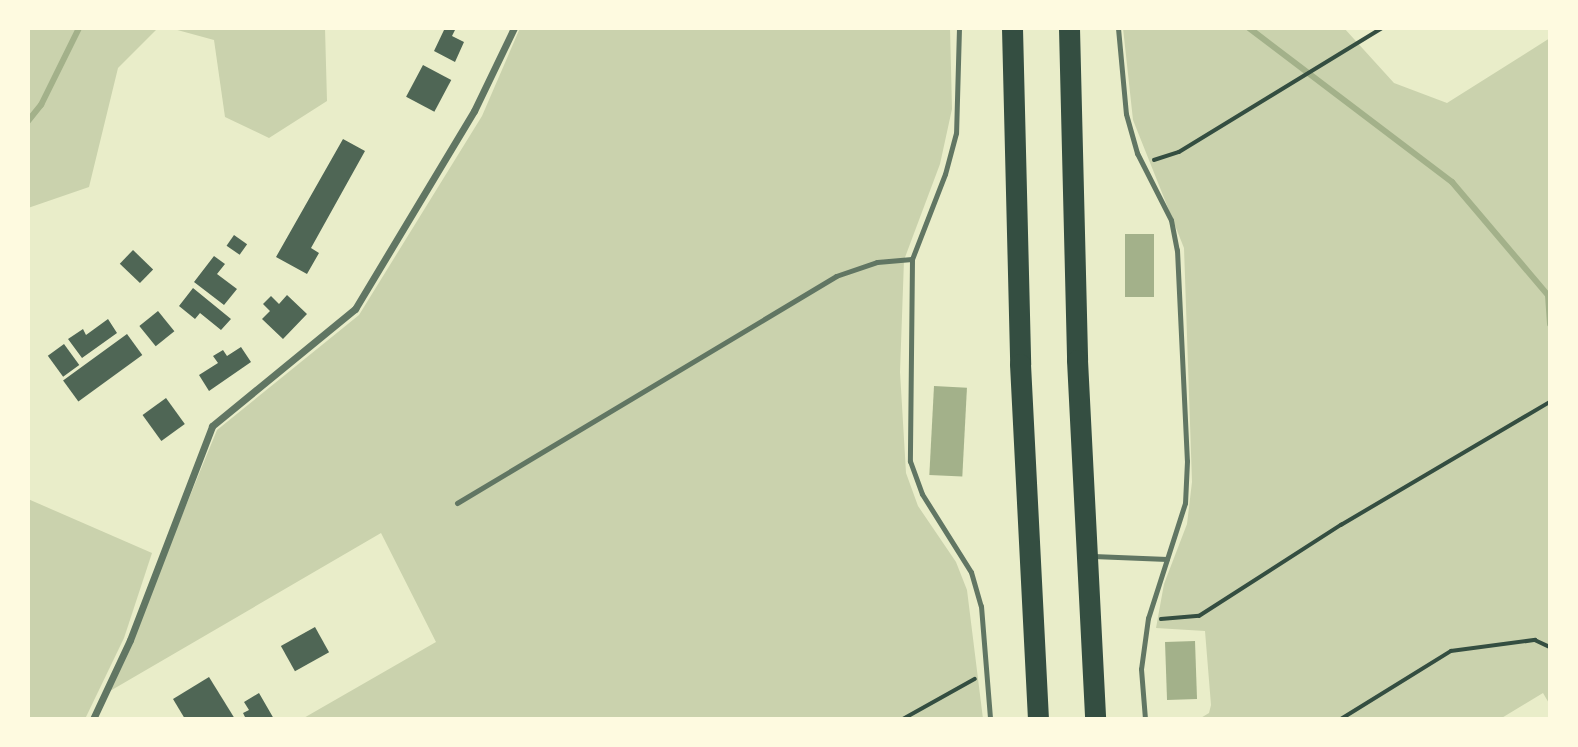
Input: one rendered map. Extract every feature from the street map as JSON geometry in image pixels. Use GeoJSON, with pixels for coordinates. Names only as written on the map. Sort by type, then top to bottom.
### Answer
{"type":"FeatureCollection","features":[{"type":"Feature","properties":{"kind":"highway"},"geometry":{"type":"LineString","coordinates":[[1012,28],[1020,364],[1038,719]]}},
{"type":"Feature","properties":{"kind":"highway"},"geometry":{"type":"LineString","coordinates":[[1069,28],[1086,556],[1095,719]]}},
{"type":"Feature","properties":{"kind":"street"},"geometry":{"type":"LineString","coordinates":[[93,719],[130,640],[212,426],[355,309],[474,111],[514,28]]}},
{"type":"Feature","properties":{"kind":"lane"},"geometry":{"type":"LineString","coordinates":[[959,28],[956,133],[945,174],[912,260],[910,461],[922,494],[971,572],[981,606],[990,719]]}},
{"type":"Feature","properties":{"kind":"lane"},"geometry":{"type":"LineString","coordinates":[[1118,28],[1126,114],[1143,164],[1171,220],[1177,250],[1187,461],[1185,503],[1148,618],[1141,668],[1145,719]]}},
{"type":"Feature","properties":{"kind":"lane"},"geometry":{"type":"LineString","coordinates":[[457,503],[836,276],[877,262],[912,260]]}},
{"type":"Feature","properties":{"kind":"lane"},"geometry":{"type":"LineString","coordinates":[[1086,556],[1167,559]]}},
{"type":"Feature","properties":{"kind":"path"},"geometry":{"type":"LineString","coordinates":[[1143,164],[1179,152],[1382,28]]}},
{"type":"Feature","properties":{"kind":"path"},"geometry":{"type":"LineString","coordinates":[[1148,618],[1199,616],[1341,525],[1548,403]]}},
{"type":"Feature","properties":{"kind":"path"},"geometry":{"type":"LineString","coordinates":[[1341,719],[1451,651],[1535,640],[1550,647]]}},
{"type":"Feature","properties":{"kind":"path"},"geometry":{"type":"LineString","coordinates":[[903,719],[986,672]]}},
{"type":"Feature","properties":{"kind":"shaded area"},"geometry":{"type":"Polygon","coordinates":[[[28,28],[158,28],[118,68],[89,187],[28,208],[28,28]]]}},
{"type":"Feature","properties":{"kind":"shaded area"},"geometry":{"type":"Polygon","coordinates":[[[170,28],[325,28],[327,101],[269,138],[225,117],[214,40],[170,28]]]}},
{"type":"Feature","properties":{"kind":"shaded area"},"geometry":{"type":"Polygon","coordinates":[[[520,28],[950,28],[952,109],[940,164],[904,260],[900,372],[906,473],[918,506],[956,562],[967,590],[983,719],[302,719],[436,642],[381,533],[110,691],[217,430],[359,315],[482,116],[520,28]]]}},
{"type":"Feature","properties":{"kind":"shaded area"},"geometry":{"type":"Polygon","coordinates":[[[1123,28],[1344,28],[1394,83],[1447,103],[1550,38],[1550,705],[1543,693],[1500,719],[1199,719],[1209,713],[1211,705],[1205,631],[1156,628],[1164,584],[1187,524],[1192,482],[1184,248],[1133,120],[1123,28]]]}},
{"type":"Feature","properties":{"kind":"shaded area"},"geometry":{"type":"Polygon","coordinates":[[[1125,234],[1154,234],[1154,297],[1125,297],[1125,234]]]}},
{"type":"Feature","properties":{"kind":"shaded area"},"geometry":{"type":"Polygon","coordinates":[[[934,386],[967,388],[962,477],[929,475],[934,386]]]}},
{"type":"Feature","properties":{"kind":"shaded area"},"geometry":{"type":"Polygon","coordinates":[[[28,499],[152,553],[124,638],[85,719],[28,719],[28,499]]]}},
{"type":"Feature","properties":{"kind":"shaded area"},"geometry":{"type":"Polygon","coordinates":[[[1195,641],[1197,699],[1167,700],[1165,642],[1195,641]]]}},
{"type":"Feature","properties":{"kind":"building"},"geometry":{"type":"Polygon","coordinates":[[[440,28],[456,28],[452,36],[464,42],[455,62],[434,51],[444,30],[440,28]]]}},
{"type":"Feature","properties":{"kind":"building"},"geometry":{"type":"Polygon","coordinates":[[[423,65],[451,80],[434,112],[406,97],[423,65]]]}},
{"type":"Feature","properties":{"kind":"building"},"geometry":{"type":"Polygon","coordinates":[[[343,139],[365,151],[311,248],[319,253],[307,274],[276,257],[343,139]]]}},
{"type":"Feature","properties":{"kind":"building"},"geometry":{"type":"Polygon","coordinates":[[[234,235],[247,244],[240,255],[227,246],[234,235]]]}},
{"type":"Feature","properties":{"kind":"building"},"geometry":{"type":"Polygon","coordinates":[[[133,250],[153,269],[140,283],[120,264],[133,250]]]}},
{"type":"Feature","properties":{"kind":"building"},"geometry":{"type":"Polygon","coordinates":[[[214,256],[225,264],[217,274],[237,289],[224,305],[194,282],[214,256]]]}},
{"type":"Feature","properties":{"kind":"building"},"geometry":{"type":"Polygon","coordinates":[[[193,288],[231,319],[221,330],[200,313],[195,319],[179,306],[193,288]]]}},
{"type":"Feature","properties":{"kind":"building"},"geometry":{"type":"Polygon","coordinates":[[[287,295],[307,314],[283,339],[262,319],[270,311],[263,304],[271,296],[279,304],[287,295]]]}},
{"type":"Feature","properties":{"kind":"building"},"geometry":{"type":"Polygon","coordinates":[[[158,311],[174,331],[156,346],[139,326],[158,311]]]}},
{"type":"Feature","properties":{"kind":"building"},"geometry":{"type":"Polygon","coordinates":[[[108,319],[117,333],[82,358],[68,339],[83,329],[86,335],[108,319]]]}},
{"type":"Feature","properties":{"kind":"building"},"geometry":{"type":"Polygon","coordinates":[[[127,334],[142,355],[78,401],[63,380],[127,334]]]}},
{"type":"Feature","properties":{"kind":"building"},"geometry":{"type":"Polygon","coordinates":[[[64,344],[79,365],[63,377],[48,356],[64,344]]]}},
{"type":"Feature","properties":{"kind":"building"},"geometry":{"type":"Polygon","coordinates":[[[241,347],[251,362],[209,391],[199,375],[218,363],[213,356],[223,350],[227,356],[241,347]]]}},
{"type":"Feature","properties":{"kind":"building"},"geometry":{"type":"Polygon","coordinates":[[[166,398],[185,424],[161,441],[143,415],[166,398]]]}},
{"type":"Feature","properties":{"kind":"building"},"geometry":{"type":"Polygon","coordinates":[[[315,627],[329,652],[295,671],[281,646],[315,627]]]}},
{"type":"Feature","properties":{"kind":"building"},"geometry":{"type":"Polygon","coordinates":[[[209,677],[235,719],[185,719],[173,699],[209,677]]]}},
{"type":"Feature","properties":{"kind":"building"},"geometry":{"type":"Polygon","coordinates":[[[259,693],[274,719],[246,719],[243,713],[249,710],[244,702],[259,693]]]}},
{"type":"Feature","properties":{"kind":"waterway"},"geometry":{"type":"LineString","coordinates":[[28,121],[41,105],[79,28]]}},
{"type":"Feature","properties":{"kind":"waterway"},"geometry":{"type":"LineString","coordinates":[[1249,28],[1452,182],[1548,295],[1550,324]]}}]}
